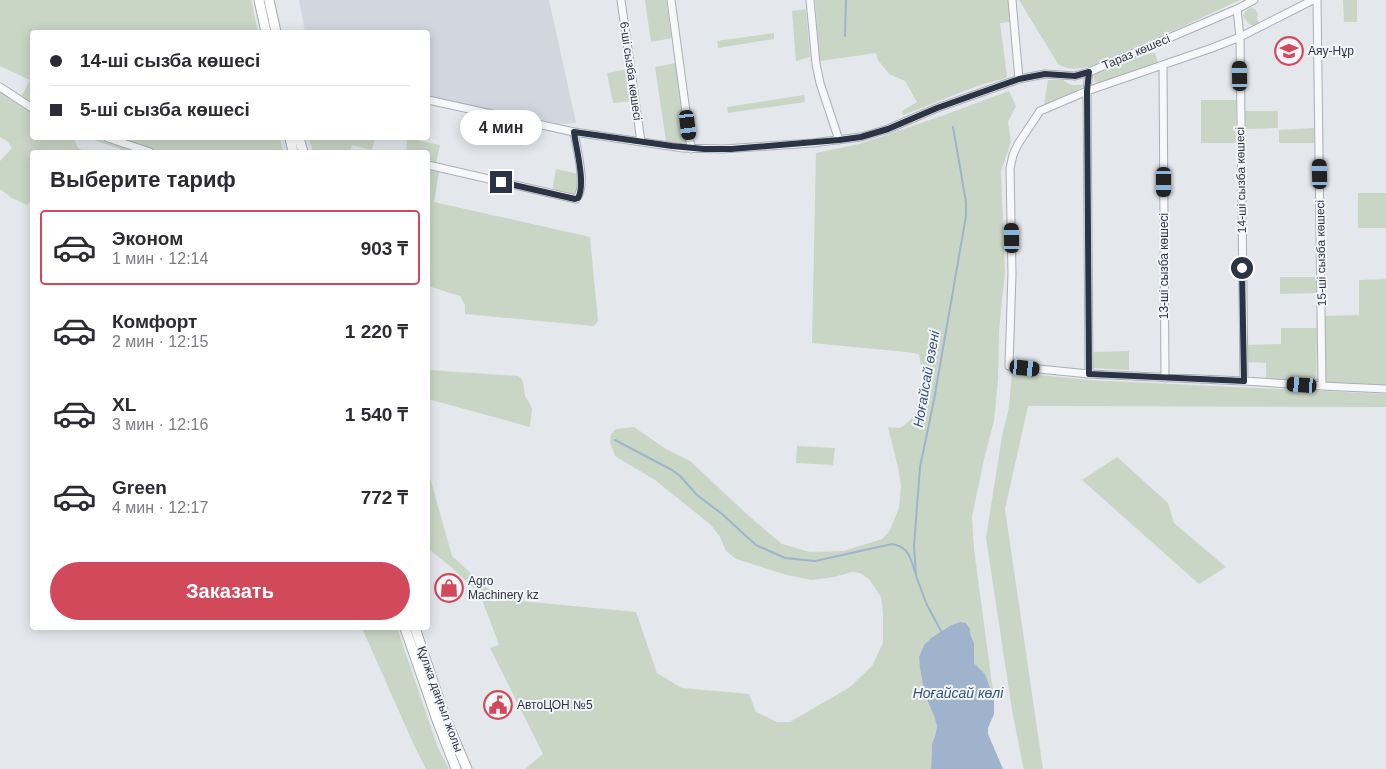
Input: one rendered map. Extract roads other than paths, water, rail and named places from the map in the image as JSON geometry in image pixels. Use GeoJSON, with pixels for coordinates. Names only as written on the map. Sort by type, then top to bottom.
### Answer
{"type":"FeatureCollection","features":[{"type":"Feature","properties":{"kind":"main road"},"geometry":{"type":"LineString","coordinates":[[259,0],[266,30]]}},
{"type":"Feature","properties":{"kind":"main road"},"geometry":{"type":"LineString","coordinates":[[269,0],[276,30]]}},
{"type":"Feature","properties":{"kind":"main road","name":"Құлжа даңғыл жолы"},"geometry":{"type":"LineString","coordinates":[[406,630],[456,769]]}},
{"type":"Feature","properties":{"kind":"main road","name":"Құлжа даңғыл жолы"},"geometry":{"type":"LineString","coordinates":[[416,630],[445,717],[467,769]]}},
{"type":"Feature","properties":{"kind":"street","name":"6-ші сызба көшесі"},"geometry":{"type":"LineString","coordinates":[[621,0],[641,142]]}},
{"type":"Feature","properties":{"kind":"street"},"geometry":{"type":"LineString","coordinates":[[671,0],[691,149]]}},
{"type":"Feature","properties":{"kind":"street"},"geometry":{"type":"LineString","coordinates":[[810,0],[816,64],[820,83],[839,140]]}},
{"type":"Feature","properties":{"kind":"street"},"geometry":{"type":"LineString","coordinates":[[1012,0],[1019,79]]}},
{"type":"Feature","properties":{"kind":"street","name":"Тараз көшесі"},"geometry":{"type":"LineString","coordinates":[[430,100],[574,132],[691,149],[731,149],[839,140],[861,137],[888,129],[937,108],[1019,79],[1045,74],[1075,76],[1089,72],[1254,0]]}},
{"type":"Feature","properties":{"kind":"street"},"geometry":{"type":"LineString","coordinates":[[1313,0],[1240,37],[1087,91],[1040,112],[1018,144],[1013,154],[1010,168],[1012,274],[1009,366],[1089,374],[1386,389]]}},
{"type":"Feature","properties":{"kind":"street","name":"15-ші сызба көшесі"},"geometry":{"type":"LineString","coordinates":[[1317,0],[1322,386]]}},
{"type":"Feature","properties":{"kind":"street","name":"14-ші сызба көшесі"},"geometry":{"type":"LineString","coordinates":[[1236,9],[1240,37],[1244,381]]}},
{"type":"Feature","properties":{"kind":"street","name":"13-ші сызба көшесі"},"geometry":{"type":"LineString","coordinates":[[1163,65],[1165,378]]}},
{"type":"Feature","properties":{"kind":"street"},"geometry":{"type":"LineString","coordinates":[[1089,72],[1087,91],[1089,374]]}},
{"type":"Feature","properties":{"kind":"street"},"geometry":{"type":"LineString","coordinates":[[0,87],[30,107]]}},
{"type":"Feature","properties":{"kind":"street"},"geometry":{"type":"LineString","coordinates":[[430,166],[576,199],[580,195],[582,182],[574,132]]}},
{"type":"Feature","properties":{"kind":"street"},"geometry":{"type":"LineString","coordinates":[[114,140],[144,150]]}},
{"type":"Feature","properties":{"kind":"water","name":"Ноғайсай көлі"},"geometry":{"type":"Polygon","coordinates":[[[960,622],[966,623],[970,629],[974,643],[974,663],[985,674],[994,699],[994,714],[988,728],[988,734],[1003,769],[931,769],[932,744],[937,726],[925,695],[919,657],[924,645],[931,638],[951,625],[960,622]]]}},
{"type":"Feature","properties":{"kind":"waterway","name":"Ноғайсай өзені"},"geometry":{"type":"LineString","coordinates":[[845,36],[846,0]]}},
{"type":"Feature","properties":{"kind":"waterway","name":"Ноғайсай өзені"},"geometry":{"type":"LineString","coordinates":[[941,631],[927,605],[916,576],[914,546],[920,467],[934,400],[966,216],[966,202],[953,127]]}},
{"type":"Feature","properties":{"kind":"waterway"},"geometry":{"type":"LineString","coordinates":[[615,440],[672,470],[697,495],[722,514],[756,545],[785,558],[815,561],[892,544],[898,545],[905,550],[910,557],[915,572]]}},
{"type":"Feature","properties":{"kind":"place","name":"Аяу-Нұр"},"geometry":{"type":"Point","coordinates":[1289,51]}},
{"type":"Feature","properties":{"kind":"place","name":"Agro Machinery kz"},"geometry":{"type":"Point","coordinates":[449,588]}},
{"type":"Feature","properties":{"kind":"place","name":"АвтоЦОН №5"},"geometry":{"type":"Point","coordinates":[498,705]}}]}
